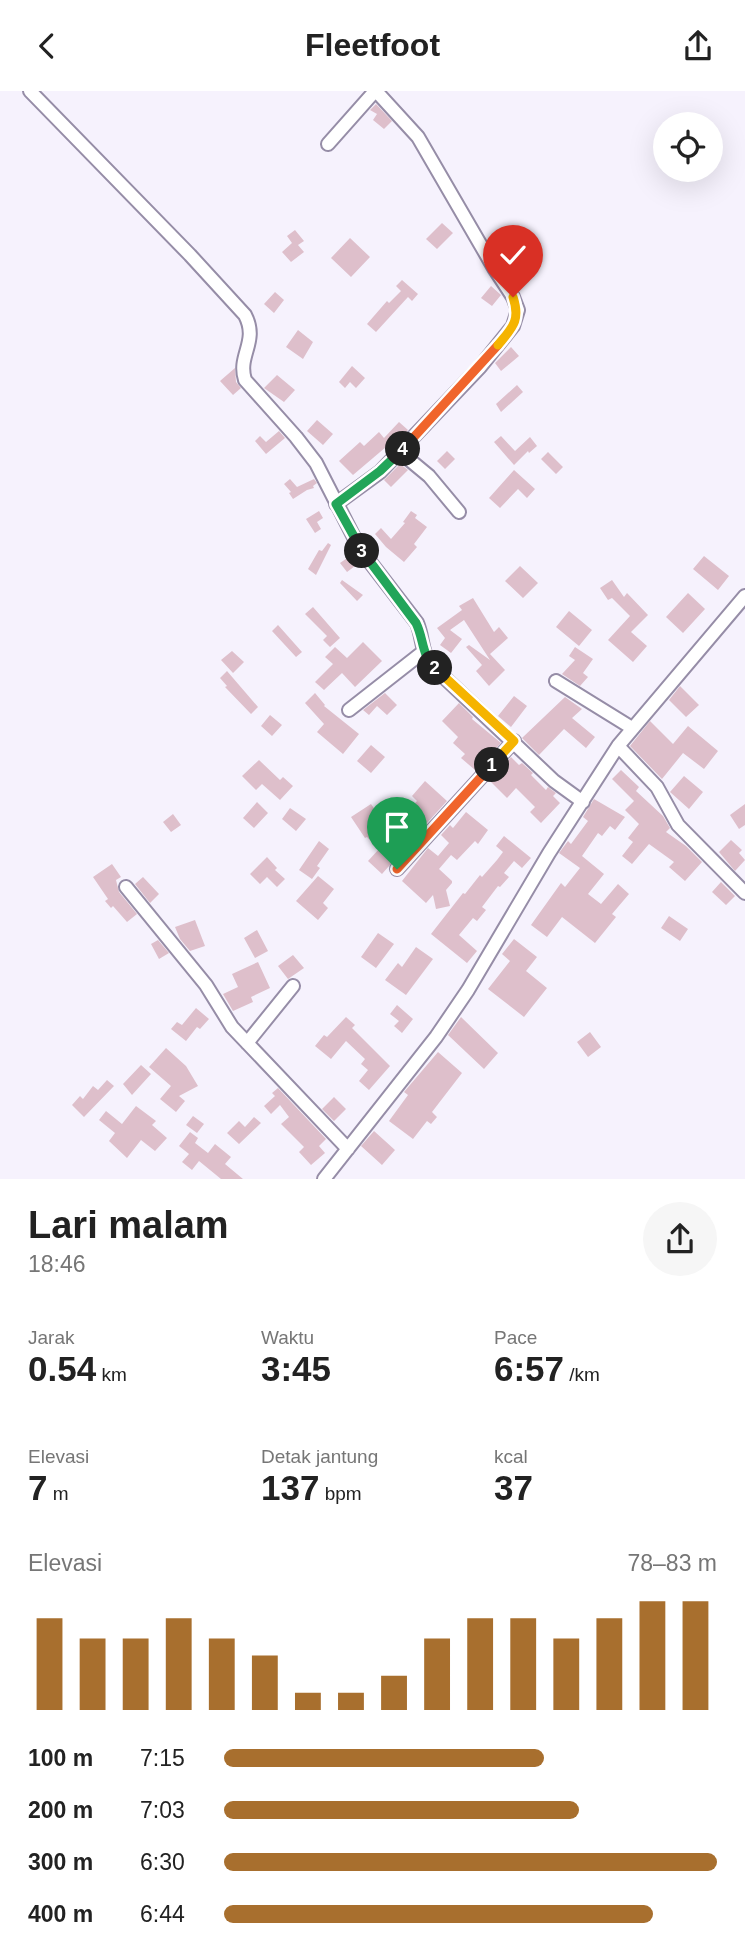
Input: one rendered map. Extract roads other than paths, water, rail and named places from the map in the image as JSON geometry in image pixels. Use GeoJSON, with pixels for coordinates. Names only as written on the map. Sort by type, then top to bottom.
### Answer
{"type":"FeatureCollection","features":[{"type":"Feature","properties":{"kind":"street"},"geometry":{"type":"LineString","coordinates":[[30,91],[245,315],[251,326],[251,339],[241,368],[245,380],[316,463],[360,549],[416,623],[421,632],[423,652],[430,664],[562,787],[583,801]]}},
{"type":"Feature","properties":{"kind":"street"},"geometry":{"type":"LineString","coordinates":[[328,144],[376,91],[418,137],[513,297],[518,310],[513,326],[480,367],[400,452],[380,471],[336,504]]}},
{"type":"Feature","properties":{"kind":"street"},"geometry":{"type":"LineString","coordinates":[[400,452],[429,476],[459,512]]}},
{"type":"Feature","properties":{"kind":"street"},"geometry":{"type":"LineString","coordinates":[[324,1179],[436,1037],[468,990],[618,746],[745,596]]}},
{"type":"Feature","properties":{"kind":"street"},"geometry":{"type":"LineString","coordinates":[[349,710],[423,652]]}},
{"type":"Feature","properties":{"kind":"street"},"geometry":{"type":"LineString","coordinates":[[556,681],[632,728]]}},
{"type":"Feature","properties":{"kind":"street"},"geometry":{"type":"LineString","coordinates":[[397,869],[514,741]]}},
{"type":"Feature","properties":{"kind":"street"},"geometry":{"type":"LineString","coordinates":[[618,746],[657,787],[678,825],[745,893]]}},
{"type":"Feature","properties":{"kind":"street"},"geometry":{"type":"LineString","coordinates":[[126,887],[205,985],[223,1016],[348,1149]]}},
{"type":"Feature","properties":{"kind":"street"},"geometry":{"type":"LineString","coordinates":[[247,1043],[293,986]]}}]}
